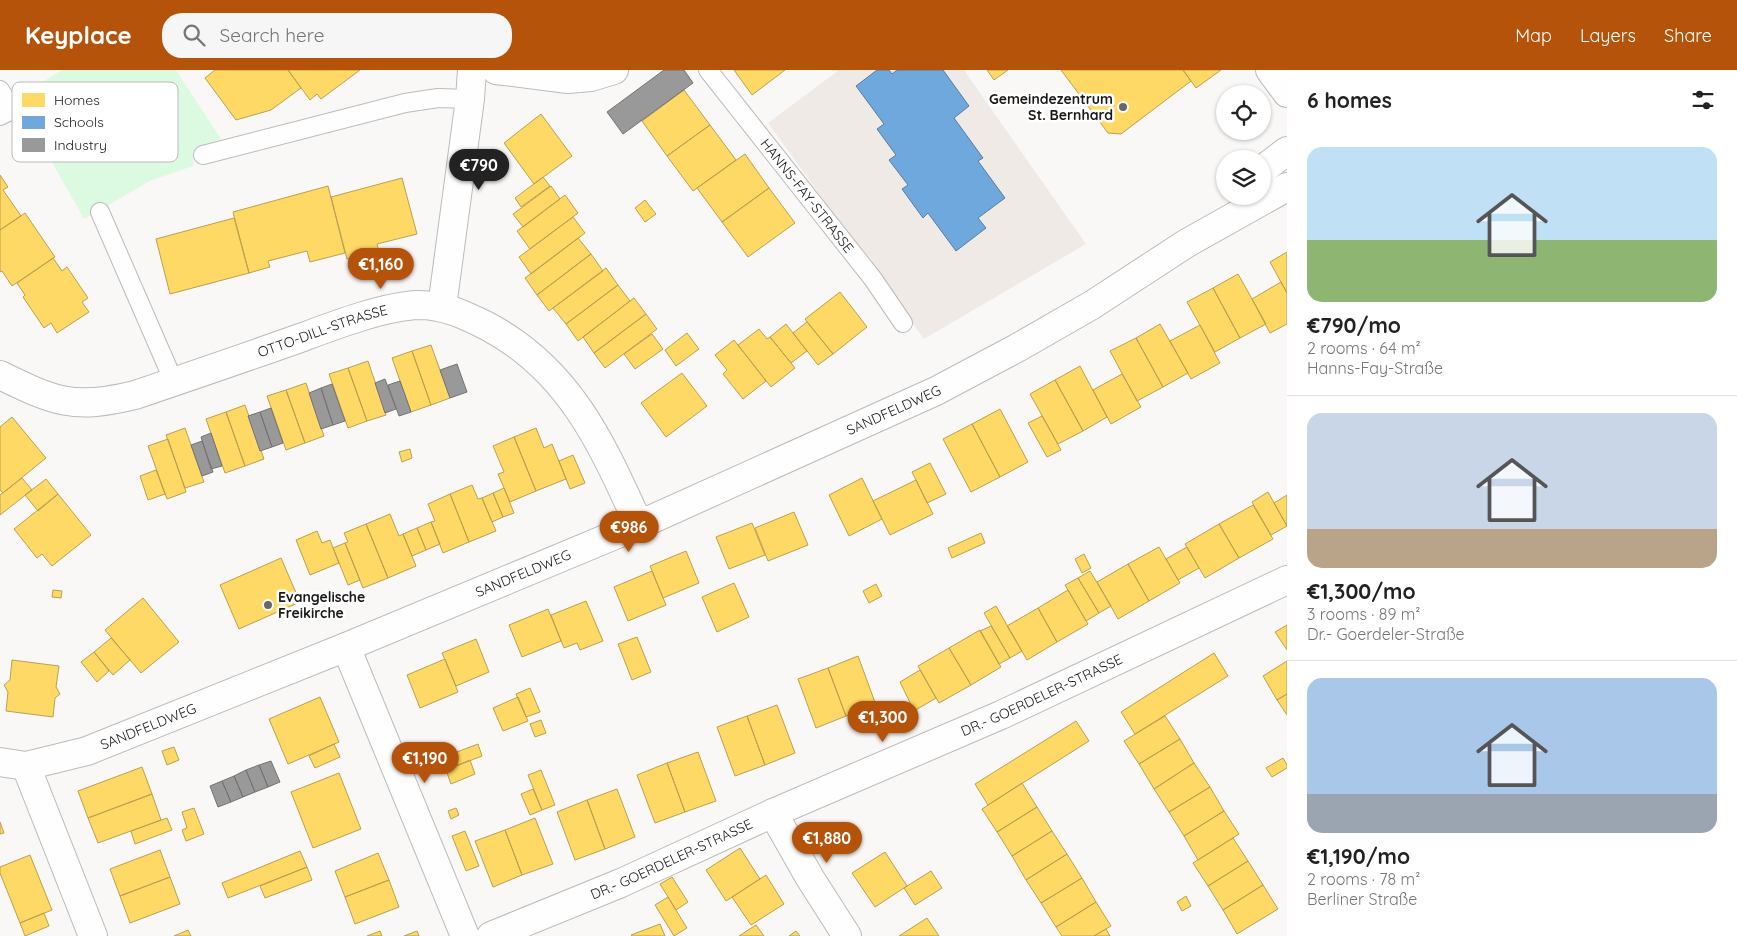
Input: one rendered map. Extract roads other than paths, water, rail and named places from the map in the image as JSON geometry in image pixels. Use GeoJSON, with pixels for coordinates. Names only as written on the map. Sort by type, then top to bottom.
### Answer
{"type":"FeatureCollection","features":[{"type":"Feature","properties":{"kind":"street"},"geometry":{"type":"LineString","coordinates":[[442,307],[470,99],[472,70]]}},
{"type":"Feature","properties":{"kind":"street"},"geometry":{"type":"LineString","coordinates":[[496,70],[568,79],[591,77],[614,70]]}},
{"type":"Feature","properties":{"kind":"street"},"geometry":{"type":"LineString","coordinates":[[1270,70],[1287,93]]}},
{"type":"Feature","properties":{"kind":"street"},"geometry":{"type":"LineString","coordinates":[[1271,163],[1287,151]]}},
{"type":"Feature","properties":{"kind":"street","name":"SANDFELDWEG"},"geometry":{"type":"LineString","coordinates":[[13,764],[87,750],[346,648],[640,526],[936,391],[1084,310],[1187,243],[1287,187]]}},
{"type":"Feature","properties":{"kind":"street","name":"SANDFELDWEG"},"geometry":{"type":"LineString","coordinates":[[1187,243],[1223,205]]}},
{"type":"Feature","properties":{"kind":"street","name":"OTTO-DILL-STRASSE"},"geometry":{"type":"LineString","coordinates":[[0,375],[28,389],[58,400],[80,404],[107,402],[135,396],[351,320],[387,310],[418,305],[442,307],[475,320],[507,337],[531,354],[548,370],[569,394],[603,450],[640,526]]}},
{"type":"Feature","properties":{"kind":"street","name":"DR.- GOERDELER-STRASSE"},"geometry":{"type":"LineString","coordinates":[[491,936],[621,882],[772,813],[1002,715],[1287,580]]}},
{"type":"Feature","properties":{"kind":"street"},"geometry":{"type":"LineString","coordinates":[[346,648],[465,936]]}},
{"type":"Feature","properties":{"kind":"street"},"geometry":{"type":"LineString","coordinates":[[13,764],[93,936]]}},
{"type":"Feature","properties":{"kind":"street"},"geometry":{"type":"LineString","coordinates":[[772,813],[847,936]]}},
{"type":"Feature","properties":{"kind":"lane","name":"HANNS-FAY-STRASSE"},"geometry":{"type":"LineString","coordinates":[[708,70],[873,279],[903,323]]}},
{"type":"Feature","properties":{"kind":"lane"},"geometry":{"type":"LineString","coordinates":[[0,90],[12,110],[0,116]]}},
{"type":"Feature","properties":{"kind":"lane"},"geometry":{"type":"LineString","coordinates":[[203,155],[405,103],[438,98],[470,99]]}},
{"type":"Feature","properties":{"kind":"lane"},"geometry":{"type":"LineString","coordinates":[[100,212],[174,382]]}},
{"type":"Feature","properties":{"kind":"place","name":"Gemeindezentrum St. Bernhard"},"geometry":{"type":"Point","coordinates":[1123,107]}},
{"type":"Feature","properties":{"kind":"place","name":"Evangelische Freikirche"},"geometry":{"type":"Point","coordinates":[268,605]}}]}
